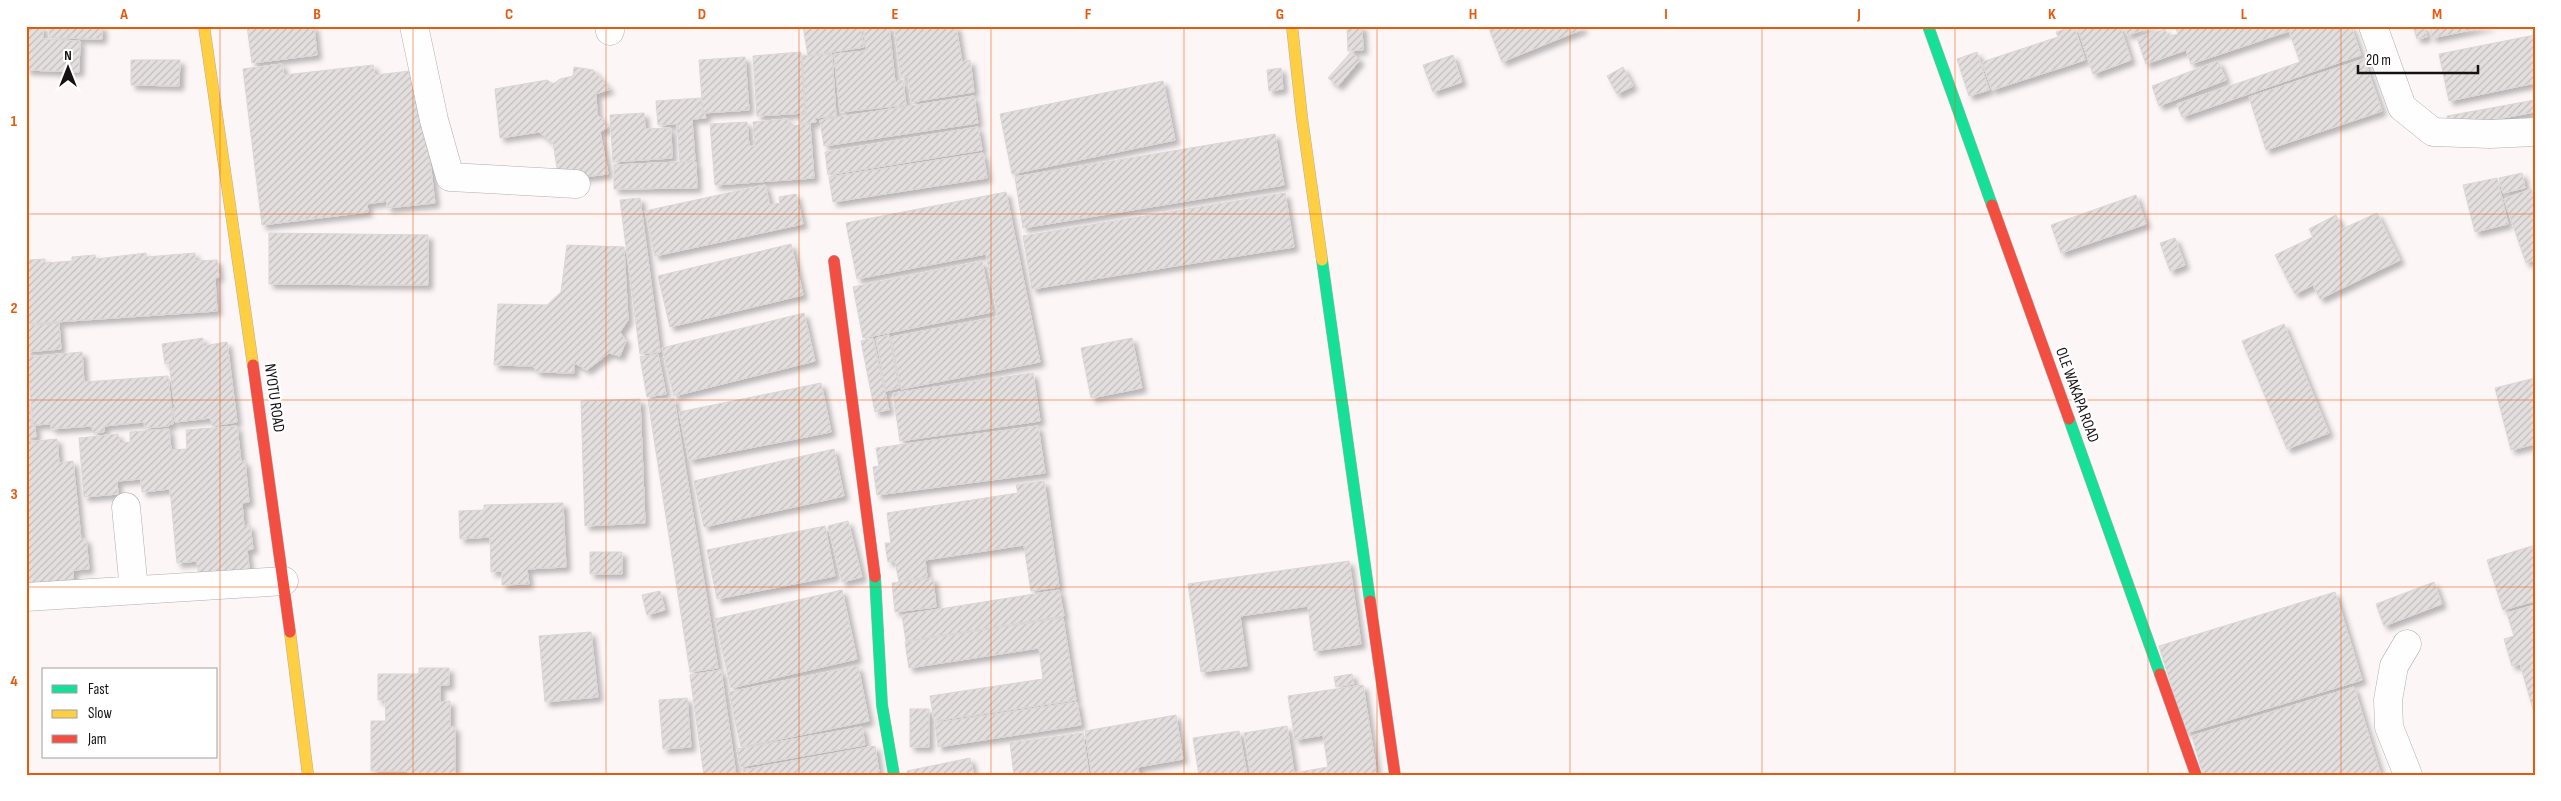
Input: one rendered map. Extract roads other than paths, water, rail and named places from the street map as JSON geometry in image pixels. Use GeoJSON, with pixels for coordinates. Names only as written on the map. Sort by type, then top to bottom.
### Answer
{"type":"FeatureCollection","features":[{"type":"Feature","properties":{"kind":"street","name":"NYOTU ROAD"},"geometry":{"type":"LineString","coordinates":[[204,26],[284,581],[308,775]]}},
{"type":"Feature","properties":{"kind":"street"},"geometry":{"type":"LineString","coordinates":[[414,26],[434,120],[450,177],[576,184]]}},
{"type":"Feature","properties":{"kind":"street"},"geometry":{"type":"LineString","coordinates":[[1292,26],[1302,118],[1395,775]]}},
{"type":"Feature","properties":{"kind":"street","name":"OLE WAKAPA ROAD"},"geometry":{"type":"LineString","coordinates":[[1928,26],[2196,775]]}},
{"type":"Feature","properties":{"kind":"street"},"geometry":{"type":"LineString","coordinates":[[2373,26],[2402,107],[2433,132],[2490,134],[2535,132]]}},
{"type":"Feature","properties":{"kind":"street"},"geometry":{"type":"LineString","coordinates":[[834,261],[877,590],[882,706],[894,775]]}},
{"type":"Feature","properties":{"kind":"street"},"geometry":{"type":"LineString","coordinates":[[126,507],[134,590]]}},
{"type":"Feature","properties":{"kind":"street"},"geometry":{"type":"LineString","coordinates":[[26,596],[284,581]]}},
{"type":"Feature","properties":{"kind":"street"},"geometry":{"type":"LineString","coordinates":[[2407,644],[2394,666],[2388,700],[2389,728],[2408,775]]}}]}
